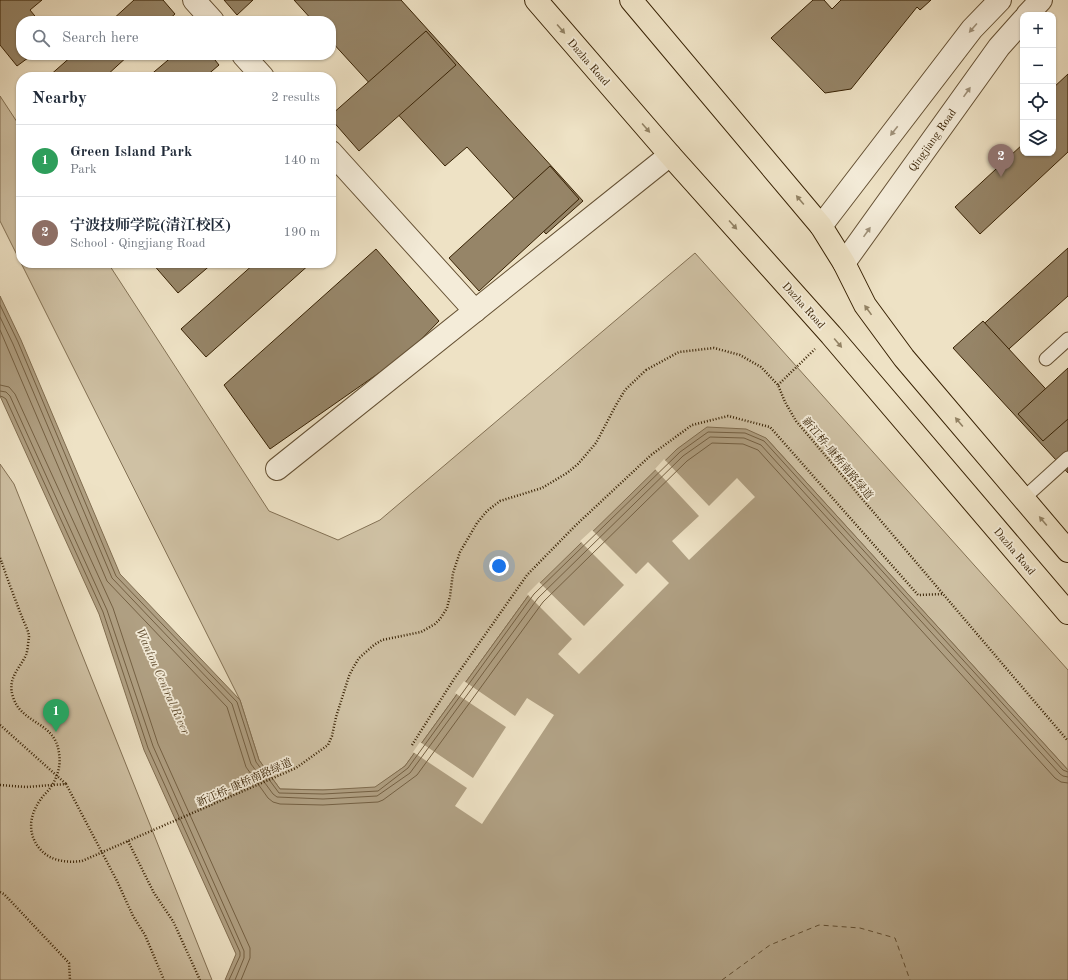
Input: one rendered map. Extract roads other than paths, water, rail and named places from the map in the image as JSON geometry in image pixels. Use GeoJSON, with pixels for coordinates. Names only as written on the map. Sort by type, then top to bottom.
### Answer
{"type":"FeatureCollection","features":[{"type":"Feature","properties":{"kind":"main road","name":"Dazha Road"},"geometry":{"type":"LineString","coordinates":[[536,0],[670,155],[831,335],[1068,613]]}},
{"type":"Feature","properties":{"kind":"main road"},"geometry":{"type":"LineString","coordinates":[[631,0],[821,226],[844,263],[865,305],[904,358],[1068,551]]}},
{"type":"Feature","properties":{"kind":"street"},"geometry":{"type":"LineString","coordinates":[[194,0],[208,16]]}},
{"type":"Feature","properties":{"kind":"street"},"geometry":{"type":"LineString","coordinates":[[821,226],[972,29],[1000,0]]}},
{"type":"Feature","properties":{"kind":"street"},"geometry":{"type":"LineString","coordinates":[[1031,12],[1041,0]]}},
{"type":"Feature","properties":{"kind":"street","name":"Qingjiang Road"},"geometry":{"type":"LineString","coordinates":[[844,263],[999,47],[1020,23]]}},
{"type":"Feature","properties":{"kind":"street"},"geometry":{"type":"LineString","coordinates":[[248,60],[258,72]]}},
{"type":"Feature","properties":{"kind":"street"},"geometry":{"type":"LineString","coordinates":[[277,469],[670,155]]}},
{"type":"Feature","properties":{"kind":"street"},"geometry":{"type":"LineString","coordinates":[[336,158],[474,311]]}},
{"type":"Feature","properties":{"kind":"lane"},"geometry":{"type":"LineString","coordinates":[[1046,359],[1068,339]]}},
{"type":"Feature","properties":{"kind":"lane"},"geometry":{"type":"LineString","coordinates":[[1024,498],[1068,458]]}},
{"type":"Feature","properties":{"kind":"water","name":"Wantou Central River"},"geometry":{"type":"Polygon","coordinates":[[[0,296],[21,340],[120,574],[240,700],[259,760],[280,789],[323,790],[375,787],[405,766],[531,592],[677,449],[707,427],[746,429],[766,438],[1068,770],[1068,980],[225,980],[236,954],[144,750],[99,614],[0,396],[0,296]]]}},
{"type":"Feature","properties":{"kind":"place","name":"宁波技师学院(清江校区)"},"geometry":{"type":"Point","coordinates":[1001,177]}},
{"type":"Feature","properties":{"kind":"place","name":"Green Island Park"},"geometry":{"type":"Point","coordinates":[56,732]}}]}
